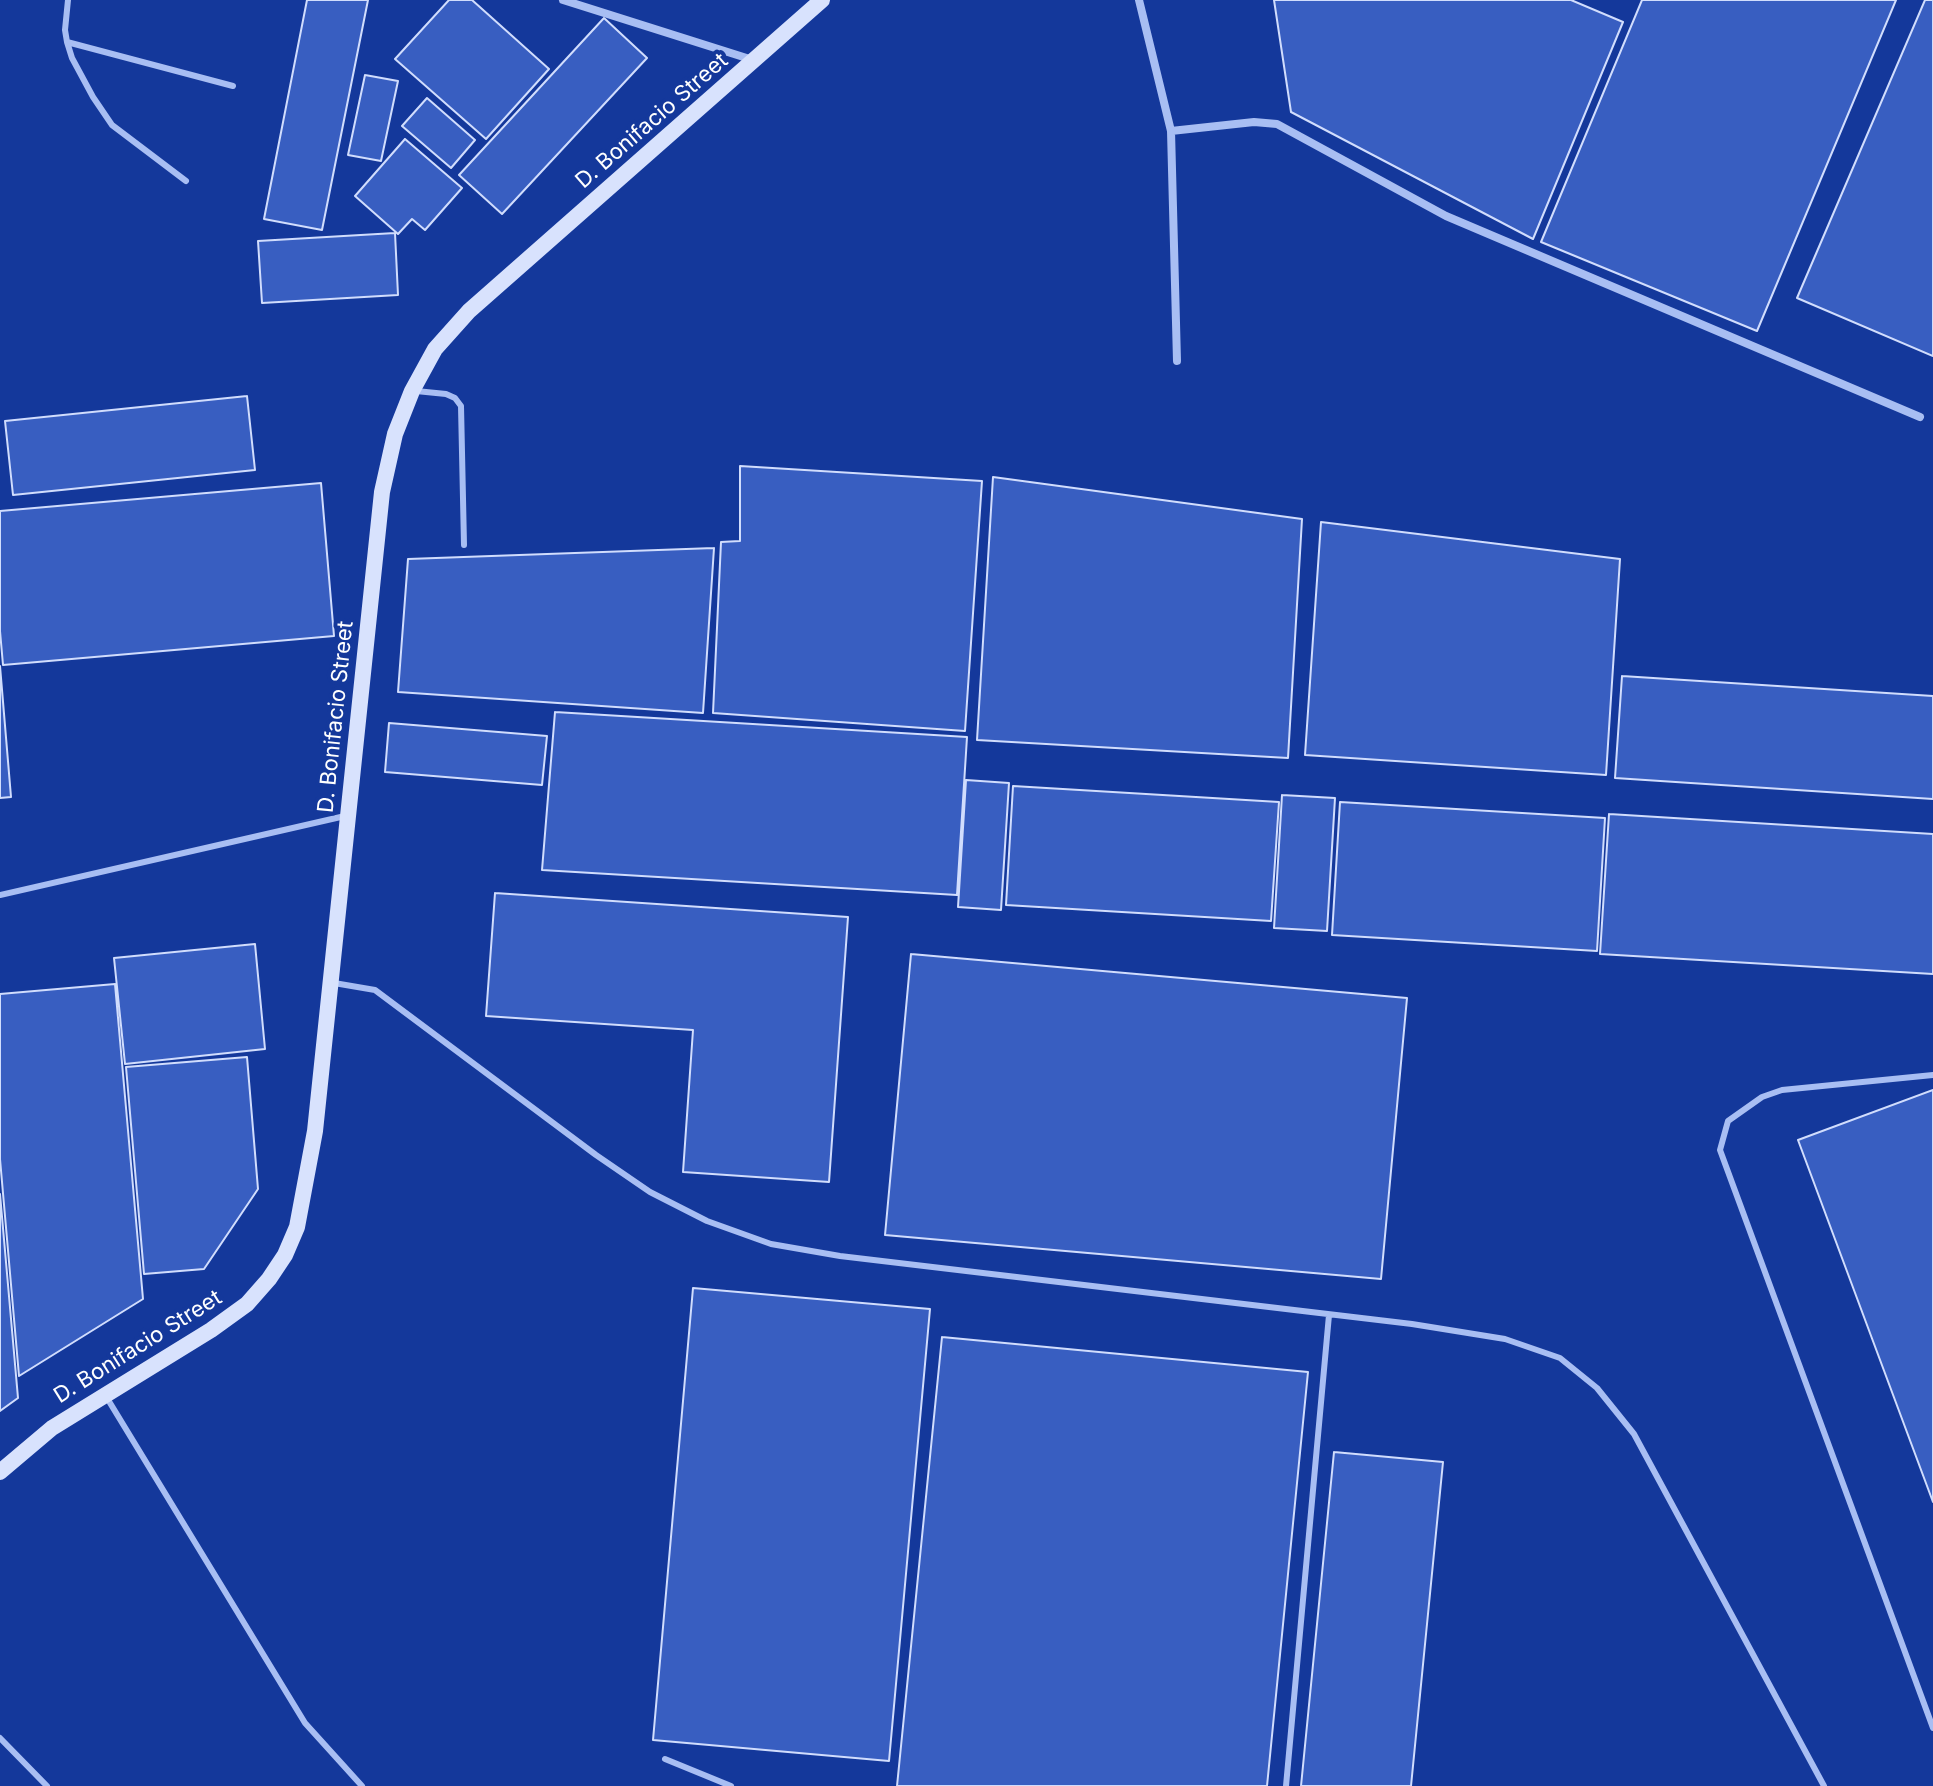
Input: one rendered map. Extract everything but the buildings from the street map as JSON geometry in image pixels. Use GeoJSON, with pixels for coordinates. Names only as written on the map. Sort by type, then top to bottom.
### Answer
{"type":"FeatureCollection","features":[{"type":"Feature","properties":{"kind":"main road","name":"D. Bonifacio Street"},"geometry":{"type":"LineString","coordinates":[[0,1472],[52,1428],[211,1330],[247,1304],[285,1255],[297,1227],[315,1131],[382,492],[395,434],[412,391],[435,349],[469,311],[822,0]]}},
{"type":"Feature","properties":{"kind":"street"},"geometry":{"type":"LineString","coordinates":[[563,0],[754,60]]}},
{"type":"Feature","properties":{"kind":"street"},"geometry":{"type":"LineString","coordinates":[[1139,0],[1171,131],[1177,361]]}},
{"type":"Feature","properties":{"kind":"street"},"geometry":{"type":"LineString","coordinates":[[1171,131],[1254,122],[1277,124],[1446,216],[1920,417]]}},
{"type":"Feature","properties":{"kind":"lane"},"geometry":{"type":"LineString","coordinates":[[68,0],[67,42],[79,71],[112,125],[186,181]]}},
{"type":"Feature","properties":{"kind":"lane"},"geometry":{"type":"LineString","coordinates":[[67,42],[233,86]]}},
{"type":"Feature","properties":{"kind":"lane"},"geometry":{"type":"LineString","coordinates":[[412,391],[446,394],[455,398],[461,406],[464,545]]}},
{"type":"Feature","properties":{"kind":"lane"},"geometry":{"type":"LineString","coordinates":[[0,895],[348,815]]}},
{"type":"Feature","properties":{"kind":"lane"},"geometry":{"type":"LineString","coordinates":[[330,983],[375,990],[650,1192],[707,1221],[771,1244],[840,1256],[1505,1339],[1560,1358],[1597,1388],[1634,1434],[1824,1786]]}},
{"type":"Feature","properties":{"kind":"lane"},"geometry":{"type":"LineString","coordinates":[[1933,1075],[1782,1090],[1762,1097],[1728,1121],[1720,1150],[1933,1728]]}},
{"type":"Feature","properties":{"kind":"lane"},"geometry":{"type":"LineString","coordinates":[[1286,1786],[1329,1315]]}},
{"type":"Feature","properties":{"kind":"lane"},"geometry":{"type":"LineString","coordinates":[[105,1395],[305,1723],[362,1786]]}},
{"type":"Feature","properties":{"kind":"lane"},"geometry":{"type":"LineString","coordinates":[[0,1738],[47,1786]]}},
{"type":"Feature","properties":{"kind":"lane"},"geometry":{"type":"LineString","coordinates":[[665,1759],[731,1786]]}}]}
